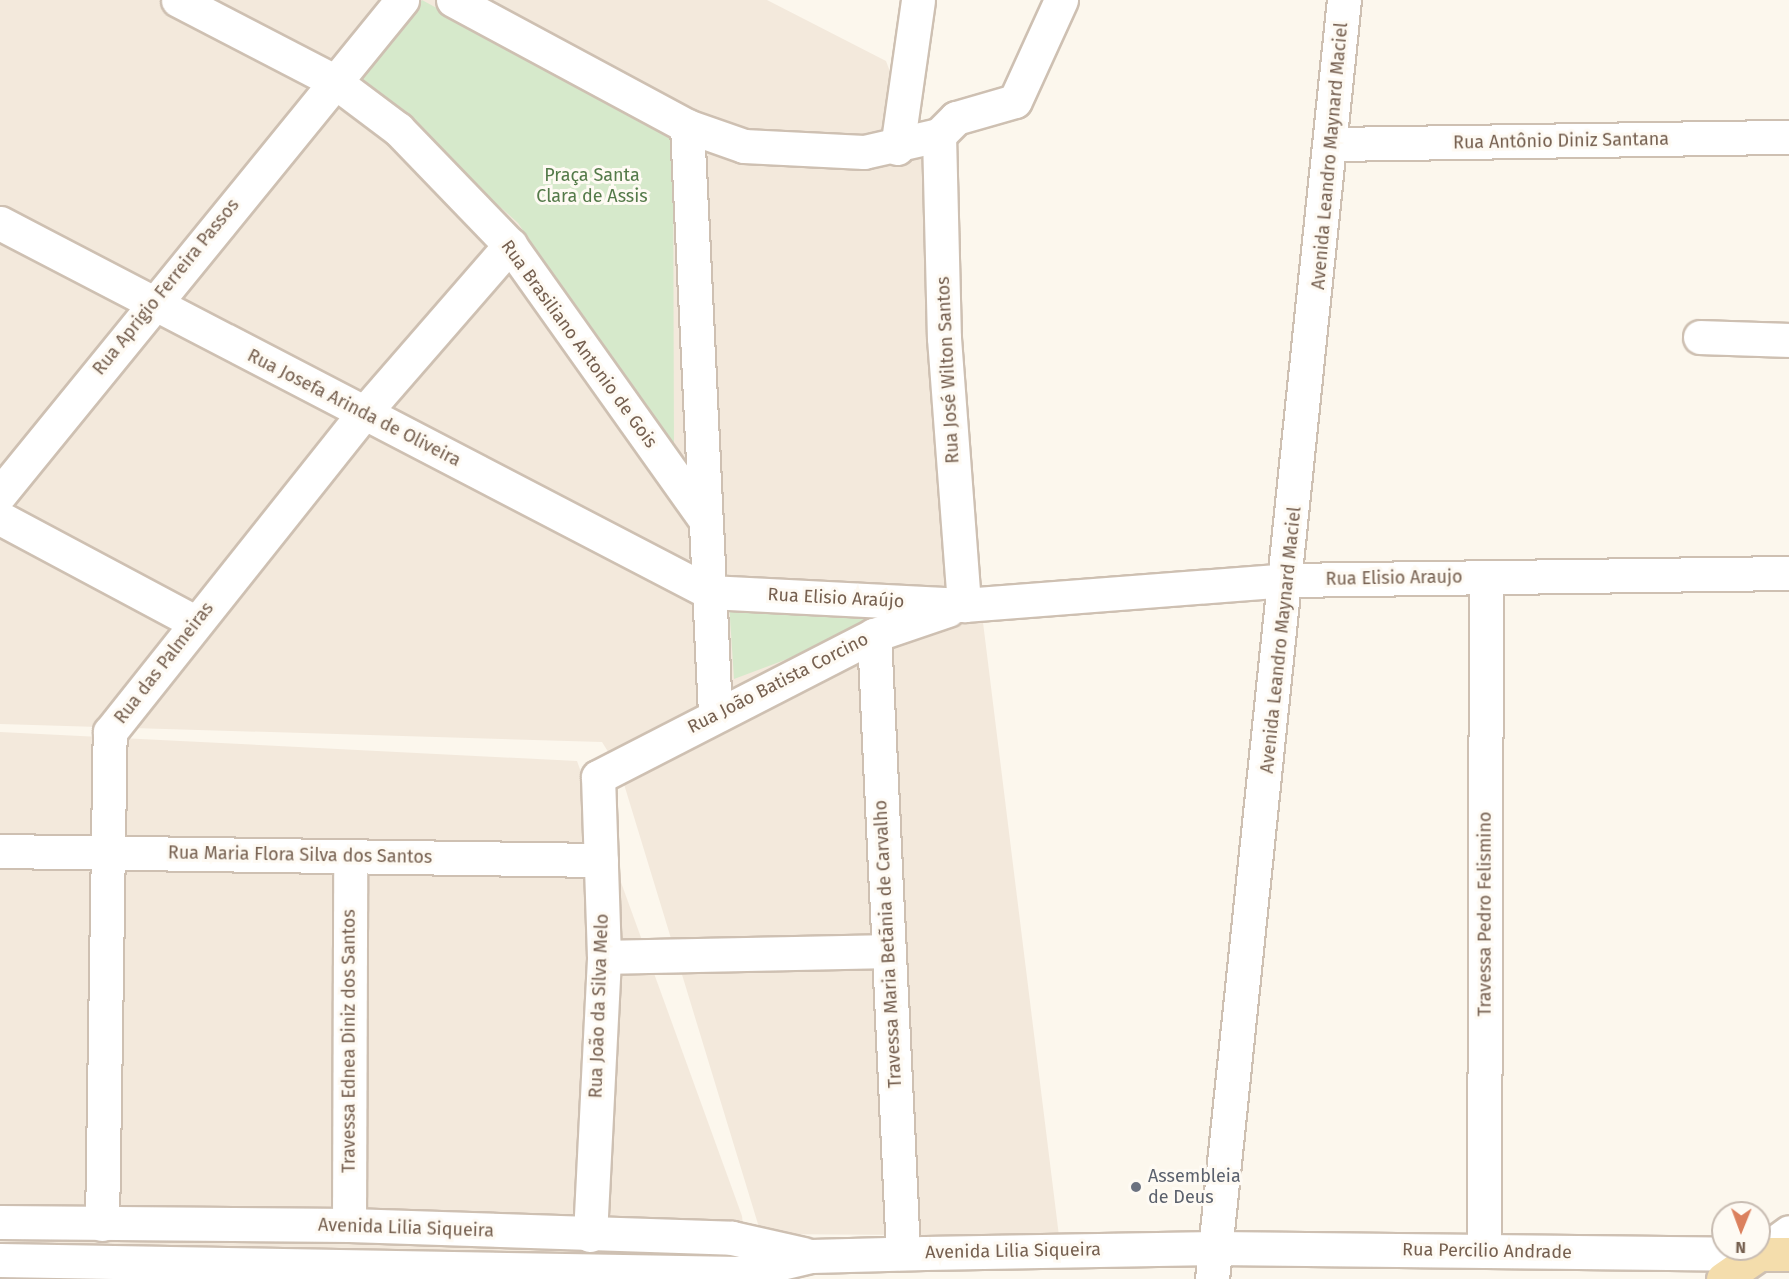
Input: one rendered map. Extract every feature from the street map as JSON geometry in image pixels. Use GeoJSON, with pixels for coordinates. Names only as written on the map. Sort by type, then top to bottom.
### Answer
{"type":"FeatureCollection","features":[{"type":"Feature","properties":{"kind":"main road"},"geometry":{"type":"LineString","coordinates":[[1722,1279],[1774,1254]]}},
{"type":"Feature","properties":{"kind":"street","name":"Rua Brasiliano Antonio de Gois"},"geometry":{"type":"LineString","coordinates":[[178,0],[334,81],[398,129],[510,245],[703,517]]}},
{"type":"Feature","properties":{"kind":"street","name":"Rua Aprigio Ferreira Passos"},"geometry":{"type":"LineString","coordinates":[[0,494],[152,302],[402,0]]}},
{"type":"Feature","properties":{"kind":"street"},"geometry":{"type":"LineString","coordinates":[[453,0],[687,126],[744,146],[793,152],[897,148],[939,135],[956,118],[1015,101],[1061,0]]}},
{"type":"Feature","properties":{"kind":"street"},"geometry":{"type":"LineString","coordinates":[[897,148],[918,0]]}},
{"type":"Feature","properties":{"kind":"street","name":"Avenida Leandro Maynard Maciel"},"geometry":{"type":"LineString","coordinates":[[1213,1264],[1333,144],[1344,0]]}},
{"type":"Feature","properties":{"kind":"street"},"geometry":{"type":"LineString","coordinates":[[687,126],[703,517],[715,713]]}},
{"type":"Feature","properties":{"kind":"street","name":"Rua José Wilton Santos"},"geometry":{"type":"LineString","coordinates":[[939,135],[944,338],[964,605]]}},
{"type":"Feature","properties":{"kind":"street","name":"Rua Antônio Diniz Santana"},"geometry":{"type":"LineString","coordinates":[[1333,144],[1789,137]]}},
{"type":"Feature","properties":{"kind":"street","name":"Rua Josefa Arinda de Oliveira"},"geometry":{"type":"LineString","coordinates":[[0,223],[709,591]]}},
{"type":"Feature","properties":{"kind":"street","name":"Rua das Palmeiras"},"geometry":{"type":"LineString","coordinates":[[102,1224],[110,732],[195,622],[364,413],[510,245]]}},
{"type":"Feature","properties":{"kind":"street"},"geometry":{"type":"LineString","coordinates":[[1700,337],[1789,340]]}},
{"type":"Feature","properties":{"kind":"street"},"geometry":{"type":"LineString","coordinates":[[0,518],[195,622]]}},
{"type":"Feature","properties":{"kind":"street","name":"Rua Elisio Araujo"},"geometry":{"type":"LineString","coordinates":[[964,605],[1287,580],[1789,573]]}},
{"type":"Feature","properties":{"kind":"street","name":"Travessa Pedro Felismino"},"geometry":{"type":"LineString","coordinates":[[1484,1251],[1486,577]]}},
{"type":"Feature","properties":{"kind":"street","name":"Rua Elisio Araújo"},"geometry":{"type":"LineString","coordinates":[[709,591],[964,605]]}},
{"type":"Feature","properties":{"kind":"street","name":"Rua João Batista Corcino"},"geometry":{"type":"LineString","coordinates":[[598,777],[715,713],[874,635],[964,605]]}},
{"type":"Feature","properties":{"kind":"street","name":"Travessa Maria Betãnia de Carvalho"},"geometry":{"type":"LineString","coordinates":[[874,635],[903,1253]]}},
{"type":"Feature","properties":{"kind":"street","name":"Rua João da Silva Melo"},"geometry":{"type":"LineString","coordinates":[[590,1235],[604,957],[598,777]]}},
{"type":"Feature","properties":{"kind":"street","name":"Rua Maria Flora Silva dos Santos"},"geometry":{"type":"LineString","coordinates":[[0,850],[601,860]]}},
{"type":"Feature","properties":{"kind":"street","name":"Travessa Ednea Diniz dos Santos"},"geometry":{"type":"LineString","coordinates":[[349,1225],[350,856]]}},
{"type":"Feature","properties":{"kind":"street"},"geometry":{"type":"LineString","coordinates":[[604,957],[888,951]]}},
{"type":"Feature","properties":{"kind":"street","name":"Avenida Lilia Siqueira"},"geometry":{"type":"LineString","coordinates":[[0,1222],[349,1225],[590,1235],[732,1238],[811,1256]]}},
{"type":"Feature","properties":{"kind":"street"},"geometry":{"type":"LineString","coordinates":[[1774,1254],[1789,1232]]}},
{"type":"Feature","properties":{"kind":"street","name":"Rua Percilio Andrade"},"geometry":{"type":"LineString","coordinates":[[1213,1264],[1484,1251],[1774,1254]]}},
{"type":"Feature","properties":{"kind":"street","name":"Avenida Lilia Siqueira"},"geometry":{"type":"LineString","coordinates":[[0,1260],[529,1274],[739,1273],[811,1256],[903,1253],[1213,1264]]}},
{"type":"Feature","properties":{"kind":"shaded area"},"geometry":{"type":"Polygon","coordinates":[[[0,0],[767,0],[886,61],[927,170],[1059,1236],[761,1234],[620,771],[602,742],[0,724],[0,0]]]}},
{"type":"Feature","properties":{"kind":"shaded area"},"geometry":{"type":"Polygon","coordinates":[[[0,732],[577,761],[742,1216],[749,1279],[0,1279],[0,732]]]}},
{"type":"Feature","properties":{"kind":"green space","name":"Praça Santa Clara de Assis"},"geometry":{"type":"Polygon","coordinates":[[[422,0],[673,137],[674,451],[518,223],[356,78],[422,0]]]}},
{"type":"Feature","properties":{"kind":"green space"},"geometry":{"type":"Polygon","coordinates":[[[729,603],[915,611],[734,679],[729,603]]]}},
{"type":"Feature","properties":{"kind":"place","name":"Assembleia de Deus"},"geometry":{"type":"Point","coordinates":[1136,1187]}}]}
